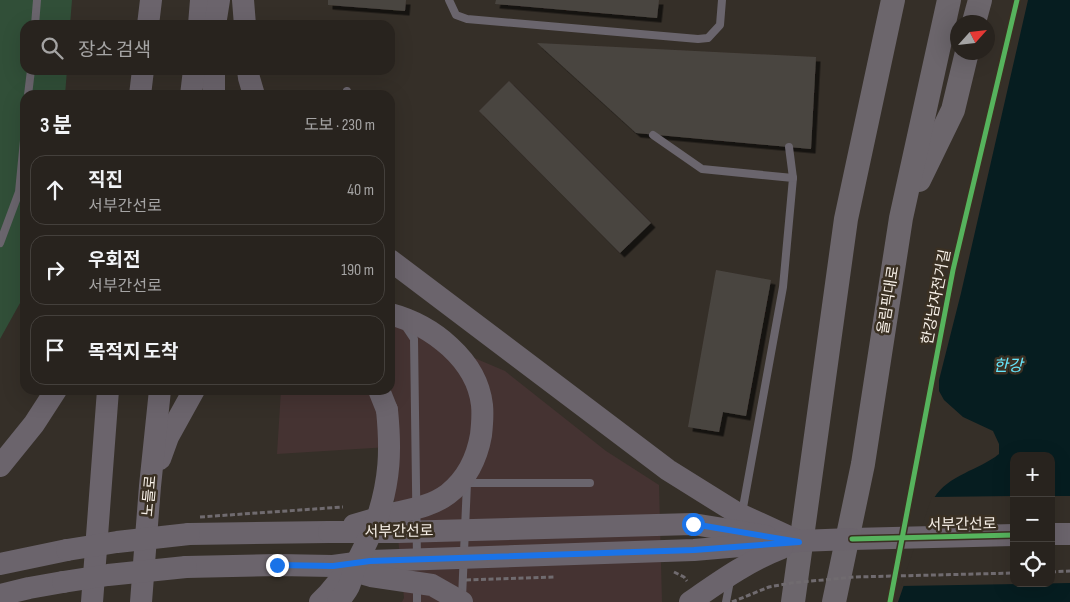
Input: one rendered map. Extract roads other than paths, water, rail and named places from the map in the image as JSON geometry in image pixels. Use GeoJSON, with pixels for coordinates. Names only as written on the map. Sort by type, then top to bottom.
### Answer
{"type":"FeatureCollection","features":[{"type":"Feature","properties":{"kind":"highway"},"geometry":{"type":"LineString","coordinates":[[793,602],[846,219],[893,0]]}},
{"type":"Feature","properties":{"kind":"highway","name":"올림픽대로"},"geometry":{"type":"LineString","coordinates":[[834,602],[863,464],[901,218],[949,0]]}},
{"type":"Feature","properties":{"kind":"highway"},"geometry":{"type":"LineString","coordinates":[[976,15],[980,0]]}},
{"type":"Feature","properties":{"kind":"highway"},"geometry":{"type":"LineString","coordinates":[[901,218],[953,110],[965,60]]}},
{"type":"Feature","properties":{"kind":"main road"},"geometry":{"type":"LineString","coordinates":[[149,20],[151,0]]}},
{"type":"Feature","properties":{"kind":"main road"},"geometry":{"type":"LineString","coordinates":[[199,20],[201,0]]}},
{"type":"Feature","properties":{"kind":"main road"},"geometry":{"type":"LineString","coordinates":[[216,20],[219,0]]}},
{"type":"Feature","properties":{"kind":"main road"},"geometry":{"type":"LineString","coordinates":[[243,0],[245,20]]}},
{"type":"Feature","properties":{"kind":"main road"},"geometry":{"type":"LineString","coordinates":[[141,90],[142,75]]}},
{"type":"Feature","properties":{"kind":"main road"},"geometry":{"type":"LineString","coordinates":[[192,90],[193,75]]}},
{"type":"Feature","properties":{"kind":"main road"},"geometry":{"type":"LineString","coordinates":[[214,75],[214,90]]}},
{"type":"Feature","properties":{"kind":"main road"},"geometry":{"type":"LineString","coordinates":[[249,75],[253,90]]}},
{"type":"Feature","properties":{"kind":"main road"},"geometry":{"type":"LineString","coordinates":[[395,264],[668,470],[737,513],[799,542]]}},
{"type":"Feature","properties":{"kind":"main road"},"geometry":{"type":"LineString","coordinates":[[329,532],[416,509],[443,497],[463,478],[474,461],[479,445],[482,404],[476,384],[466,364],[437,335],[395,314]]}},
{"type":"Feature","properties":{"kind":"main road"},"geometry":{"type":"LineString","coordinates":[[0,466],[34,424],[53,395]]}},
{"type":"Feature","properties":{"kind":"main road"},"geometry":{"type":"LineString","coordinates":[[92,602],[108,395]]}},
{"type":"Feature","properties":{"kind":"main road","name":"노들로"},"geometry":{"type":"LineString","coordinates":[[142,596],[150,486],[159,395]]}},
{"type":"Feature","properties":{"kind":"main road"},"geometry":{"type":"LineString","coordinates":[[150,486],[168,437],[191,395]]}},
{"type":"Feature","properties":{"kind":"main road"},"geometry":{"type":"LineString","coordinates":[[338,602],[348,587],[365,549],[384,495],[389,468],[390,438],[387,410],[381,395]]}},
{"type":"Feature","properties":{"kind":"main road","name":"서부간선로"},"geometry":{"type":"LineString","coordinates":[[0,564],[194,526],[329,532],[398,532],[693,524],[799,542]]}},
{"type":"Feature","properties":{"kind":"main road"},"geometry":{"type":"LineString","coordinates":[[1055,534],[1070,534]]}},
{"type":"Feature","properties":{"kind":"main road","name":"서부간선로"},"geometry":{"type":"LineString","coordinates":[[0,595],[28,588],[108,574],[186,567],[333,566],[370,561],[694,550],[852,539],[1010,535]]}},
{"type":"Feature","properties":{"kind":"main road"},"geometry":{"type":"LineString","coordinates":[[690,594],[725,579],[762,556],[799,542]]}},
{"type":"Feature","properties":{"kind":"main road"},"geometry":{"type":"LineString","coordinates":[[320,602],[340,579],[357,564]]}},
{"type":"Feature","properties":{"kind":"main road"},"geometry":{"type":"LineString","coordinates":[[333,566],[371,576],[432,585],[456,598]]}},
{"type":"Feature","properties":{"kind":"lane"},"geometry":{"type":"LineString","coordinates":[[35,20],[37,0]]}},
{"type":"Feature","properties":{"kind":"lane"},"geometry":{"type":"LineString","coordinates":[[449,0],[456,15],[467,19],[698,39],[708,38],[720,25],[722,0]]}},
{"type":"Feature","properties":{"kind":"lane"},"geometry":{"type":"LineString","coordinates":[[29,90],[30,75]]}},
{"type":"Feature","properties":{"kind":"lane"},"geometry":{"type":"LineString","coordinates":[[652,135],[702,169],[792,178]]}},
{"type":"Feature","properties":{"kind":"lane"},"geometry":{"type":"LineString","coordinates":[[734,555],[783,288],[792,178],[789,147]]}},
{"type":"Feature","properties":{"kind":"lane"},"geometry":{"type":"LineString","coordinates":[[0,242],[19,192],[20,182]]}},
{"type":"Feature","properties":{"kind":"lane"},"geometry":{"type":"LineString","coordinates":[[395,316],[414,339],[417,563]]}},
{"type":"Feature","properties":{"kind":"lane"},"geometry":{"type":"LineString","coordinates":[[456,598],[465,539],[467,483],[590,483]]}},
{"type":"Feature","properties":{"kind":"lane"},"geometry":{"type":"LineString","coordinates":[[577,535],[596,535]]}},
{"type":"Feature","properties":{"kind":"lane"},"geometry":{"type":"LineString","coordinates":[[465,539],[474,538]]}},
{"type":"Feature","properties":{"kind":"lane"},"geometry":{"type":"LineString","coordinates":[[726,602],[733,565]]}},
{"type":"Feature","properties":{"kind":"lane"},"geometry":{"type":"LineString","coordinates":[[417,573],[417,602]]}},
{"type":"Feature","properties":{"kind":"water","name":"한강"},"geometry":{"type":"Polygon","coordinates":[[[1028,0],[1070,0],[1070,602],[898,602],[934,498],[940,490],[955,478],[999,454],[999,444],[993,431],[963,417],[944,400],[939,391],[939,380],[961,293],[1028,0]]]}}]}
